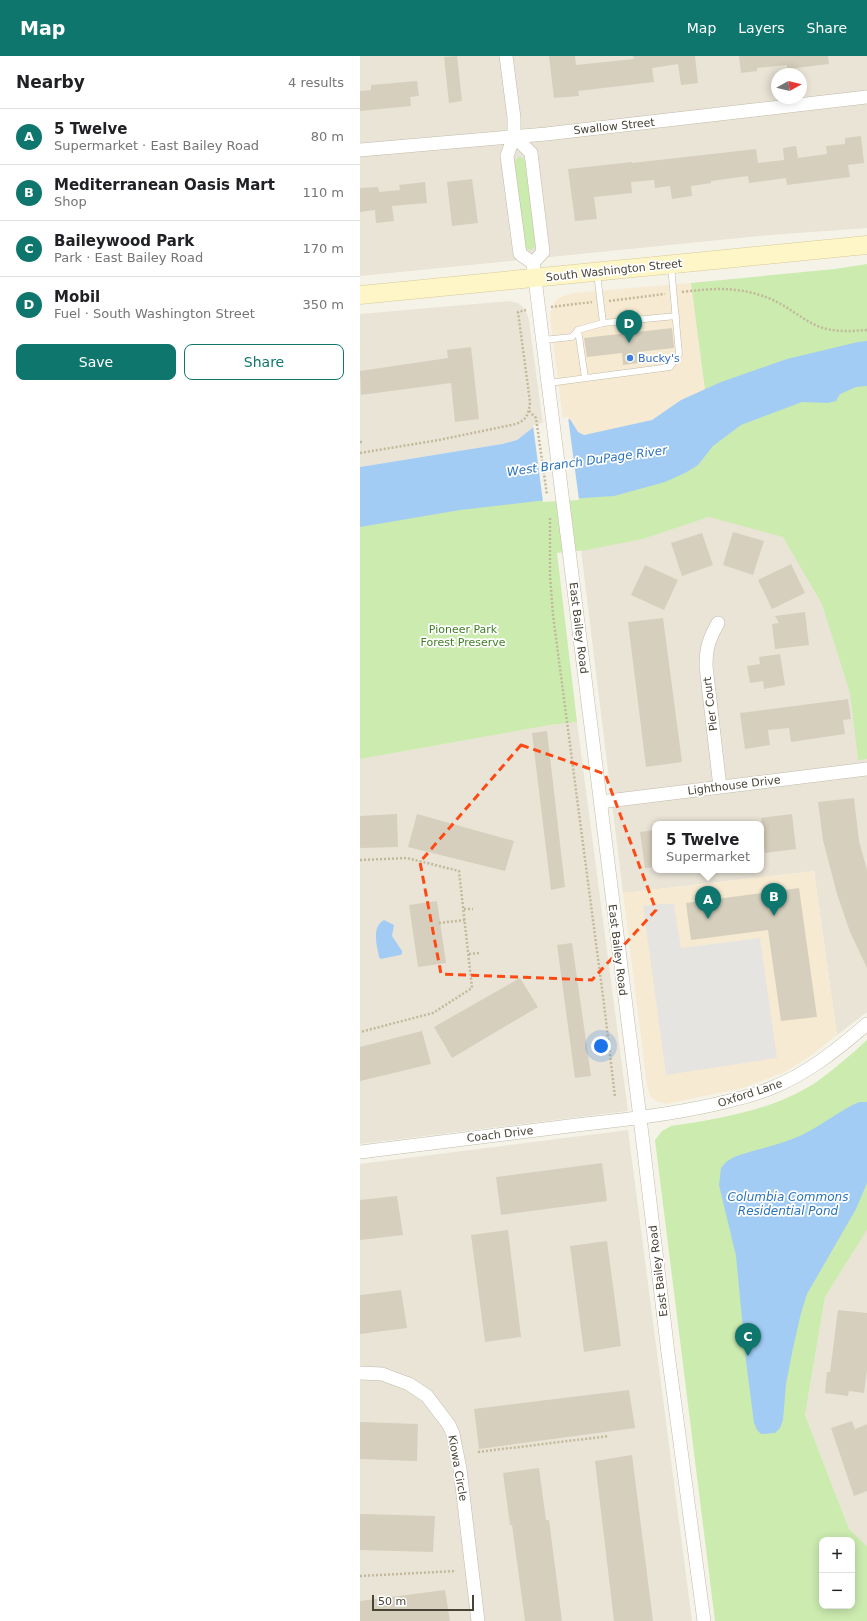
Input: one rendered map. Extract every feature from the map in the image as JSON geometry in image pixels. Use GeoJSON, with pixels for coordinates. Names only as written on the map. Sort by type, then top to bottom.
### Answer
{"type":"FeatureCollection","features":[{"type":"Feature","properties":{"kind":"main road","name":"South Washington Street"},"geometry":{"type":"LineString","coordinates":[[360,295],[534,271],[597,272],[867,245]]}},
{"type":"Feature","properties":{"kind":"street"},"geometry":{"type":"LineString","coordinates":[[506,56],[514,118],[514,136],[507,156],[520,254],[534,271],[543,252],[531,153],[514,136]]}},
{"type":"Feature","properties":{"kind":"street","name":"Swallow Street"},"geometry":{"type":"LineString","coordinates":[[360,150],[554,133],[713,116],[867,97]]}},
{"type":"Feature","properties":{"kind":"street","name":"East Bailey Road"},"geometry":{"type":"LineString","coordinates":[[534,271],[668,1353],[704,1621]]}},
{"type":"Feature","properties":{"kind":"street","name":"Pier Court"},"geometry":{"type":"LineString","coordinates":[[718,623],[710,638],[706,651],[706,666],[720,787]]}},
{"type":"Feature","properties":{"kind":"street","name":"Lighthouse Drive"},"geometry":{"type":"LineString","coordinates":[[600,802],[867,769]]}},
{"type":"Feature","properties":{"kind":"street","name":"Oxford Lane"},"geometry":{"type":"LineString","coordinates":[[640,1118],[706,1107],[769,1089],[809,1069],[833,1053],[867,1024]]}},
{"type":"Feature","properties":{"kind":"street","name":"Coach Drive"},"geometry":{"type":"LineString","coordinates":[[360,1152],[640,1118]]}},
{"type":"Feature","properties":{"kind":"street","name":"Kiowa Circle"},"geometry":{"type":"LineString","coordinates":[[360,1373],[382,1374],[409,1384],[427,1396],[445,1419],[453,1434],[460,1469],[478,1621]]}},
{"type":"Feature","properties":{"kind":"lane"},"geometry":{"type":"LineString","coordinates":[[549,383],[670,367],[679,354],[671,264]]}},
{"type":"Feature","properties":{"kind":"lane"},"geometry":{"type":"LineString","coordinates":[[597,272],[603,323]]}},
{"type":"Feature","properties":{"kind":"lane"},"geometry":{"type":"LineString","coordinates":[[543,340],[572,337],[578,330],[603,323],[676,316]]}},
{"type":"Feature","properties":{"kind":"lane"},"geometry":{"type":"LineString","coordinates":[[578,330],[585,378]]}},
{"type":"Feature","properties":{"kind":"path"},"geometry":{"type":"LineString","coordinates":[[682,292],[714,288],[735,289],[772,300],[826,329],[849,332],[867,330]]}},
{"type":"Feature","properties":{"kind":"path"},"geometry":{"type":"LineString","coordinates":[[610,300],[660,295]]}},
{"type":"Feature","properties":{"kind":"path"},"geometry":{"type":"LineString","coordinates":[[552,307],[588,302]]}},
{"type":"Feature","properties":{"kind":"path"},"geometry":{"type":"LineString","coordinates":[[360,453],[439,440],[524,421],[530,411],[530,402],[518,312],[527,310]]}},
{"type":"Feature","properties":{"kind":"path"},"geometry":{"type":"LineString","coordinates":[[530,411],[536,418],[548,501]]}},
{"type":"Feature","properties":{"kind":"path"},"geometry":{"type":"LineString","coordinates":[[550,516],[550,576],[554,623],[615,1097]]}},
{"type":"Feature","properties":{"kind":"path"},"geometry":{"type":"LineString","coordinates":[[360,860],[407,858],[459,870],[472,988],[433,1013],[360,1032]]}},
{"type":"Feature","properties":{"kind":"path"},"geometry":{"type":"LineString","coordinates":[[464,909],[473,909]]}},
{"type":"Feature","properties":{"kind":"path"},"geometry":{"type":"LineString","coordinates":[[439,923],[465,920]]}},
{"type":"Feature","properties":{"kind":"path"},"geometry":{"type":"LineString","coordinates":[[468,954],[479,953]]}},
{"type":"Feature","properties":{"kind":"path"},"geometry":{"type":"LineString","coordinates":[[478,1452],[609,1436]]}},
{"type":"Feature","properties":{"kind":"path"},"geometry":{"type":"LineString","coordinates":[[360,1576],[456,1571]]}},
{"type":"Feature","properties":{"kind":"highlighted area"},"geometry":{"type":"Polygon","coordinates":[[[521,745],[605,774],[656,910],[592,980],[441,974],[420,862],[521,745]]]}},
{"type":"Feature","properties":{"kind":"shaded area"},"geometry":{"type":"Polygon","coordinates":[[[360,56],[867,56],[867,228],[770,235],[360,276],[360,56]]]}},
{"type":"Feature","properties":{"kind":"shaded area"},"geometry":{"type":"Polygon","coordinates":[[[691,283],[705,390],[681,400],[652,420],[605,431],[584,435],[578,432],[570,419],[563,420],[550,314],[558,298],[573,293],[691,283]]]}},
{"type":"Feature","properties":{"kind":"shaded area"},"geometry":{"type":"Polygon","coordinates":[[[510,301],[518,303],[523,307],[529,321],[543,424],[535,426],[517,440],[502,444],[360,467],[360,314],[510,301]]]}},
{"type":"Feature","properties":{"kind":"shaded area"},"geometry":{"type":"Polygon","coordinates":[[[867,482],[867,1012],[837,1035],[814,871],[623,893],[581,550],[643,539],[709,517],[867,482]]]}},
{"type":"Feature","properties":{"kind":"shaded area"},"geometry":{"type":"Polygon","coordinates":[[[577,722],[628,1111],[360,1144],[360,759],[550,725],[577,722]]]}},
{"type":"Feature","properties":{"kind":"shaded area"},"geometry":{"type":"Polygon","coordinates":[[[814,871],[837,1035],[812,1055],[785,1072],[743,1088],[666,1104],[656,1101],[650,1096],[647,1086],[623,893],[814,871]]]}},
{"type":"Feature","properties":{"kind":"shaded area"},"geometry":{"type":"Polygon","coordinates":[[[674,904],[681,948],[760,938],[777,1058],[666,1075],[643,906],[674,904]]]}},
{"type":"Feature","properties":{"kind":"shaded area"},"geometry":{"type":"Polygon","coordinates":[[[628,1130],[692,1621],[360,1621],[360,1164],[628,1130]]]}},
{"type":"Feature","properties":{"kind":"shaded area"},"geometry":{"type":"Polygon","coordinates":[[[867,1230],[867,1546],[849,1529],[805,1415],[825,1297],[867,1230]]]}},
{"type":"Feature","properties":{"kind":"green space"},"geometry":{"type":"Polygon","coordinates":[[[520,157],[526,162],[536,246],[531,250],[526,248],[514,164],[517,158],[520,157]]]}},
{"type":"Feature","properties":{"kind":"green space","name":"Pioneer Park Forest Preserve"},"geometry":{"type":"Polygon","coordinates":[[[867,264],[867,759],[858,760],[850,693],[822,604],[783,537],[709,517],[643,539],[586,550],[557,553],[577,722],[550,725],[360,759],[360,494],[676,448],[705,390],[691,283],[835,269],[867,264]]]}},
{"type":"Feature","properties":{"kind":"green space"},"geometry":{"type":"Polygon","coordinates":[[[867,1040],[867,1230],[825,1297],[805,1415],[849,1529],[867,1546],[867,1621],[715,1621],[655,1140],[662,1131],[671,1126],[746,1112],[782,1100],[815,1083],[867,1040]]]}},
{"type":"Feature","properties":{"kind":"water","name":"West Branch DuPage River"},"geometry":{"type":"Polygon","coordinates":[[[867,341],[867,386],[856,387],[840,394],[836,401],[828,403],[802,402],[741,425],[713,446],[698,465],[665,482],[614,496],[538,501],[460,510],[360,527],[360,467],[502,444],[517,440],[535,426],[570,419],[578,432],[584,435],[652,420],[681,400],[721,382],[787,359],[867,341]]]}},
{"type":"Feature","properties":{"kind":"water"},"geometry":{"type":"Polygon","coordinates":[[[384,920],[394,925],[392,936],[402,951],[402,954],[381,959],[377,948],[376,932],[377,927],[384,920]]]}},
{"type":"Feature","properties":{"kind":"water","name":"Columbia Commons Residential Pond"},"geometry":{"type":"Polygon","coordinates":[[[859,1102],[867,1102],[867,1183],[856,1209],[807,1294],[793,1348],[786,1384],[783,1420],[780,1428],[775,1433],[761,1434],[757,1430],[754,1423],[746,1361],[736,1256],[719,1185],[721,1168],[726,1162],[734,1157],[786,1142],[802,1135],[859,1102]]]}},
{"type":"Feature","properties":{"kind":"pier"},"geometry":{"type":"Polygon","coordinates":[[[568,417],[579,500],[543,502],[533,425],[568,417]]]}},
{"type":"Feature","properties":{"kind":"building"},"geometry":{"type":"Polygon","coordinates":[[[457,56],[462,101],[449,103],[444,57],[457,56]]]}},
{"type":"Feature","properties":{"kind":"building"},"geometry":{"type":"Polygon","coordinates":[[[549,56],[575,56],[576,65],[634,59],[633,56],[695,56],[698,83],[681,85],[678,64],[652,68],[654,82],[578,91],[579,96],[554,98],[549,56]]]}},
{"type":"Feature","properties":{"kind":"building"},"geometry":{"type":"Polygon","coordinates":[[[739,56],[828,56],[829,64],[795,68],[787,68],[787,65],[757,68],[757,71],[741,73],[739,56]]]}},
{"type":"Feature","properties":{"kind":"building"},"geometry":{"type":"Polygon","coordinates":[[[417,81],[419,96],[410,97],[411,106],[360,111],[360,91],[371,90],[371,85],[417,81]]]}},
{"type":"Feature","properties":{"kind":"building"},"geometry":{"type":"Polygon","coordinates":[[[861,136],[864,163],[848,165],[850,177],[787,185],[786,178],[749,183],[748,176],[711,181],[711,183],[691,186],[692,196],[672,199],[670,186],[655,188],[654,180],[631,182],[632,193],[594,197],[597,219],[575,221],[568,169],[756,149],[758,163],[784,160],[783,148],[796,146],[798,158],[827,154],[826,146],[845,144],[845,138],[861,136]]]}},
{"type":"Feature","properties":{"kind":"building"},"geometry":{"type":"Polygon","coordinates":[[[472,179],[478,223],[452,226],[447,182],[472,179]]]}},
{"type":"Feature","properties":{"kind":"building"},"geometry":{"type":"Polygon","coordinates":[[[425,182],[427,203],[392,206],[394,221],[376,223],[375,210],[360,212],[360,188],[378,187],[379,192],[400,190],[399,185],[425,182]]]}},
{"type":"Feature","properties":{"kind":"building"},"geometry":{"type":"Polygon","coordinates":[[[672,328],[674,348],[638,352],[639,363],[623,365],[622,353],[587,357],[584,338],[672,328]]]}},
{"type":"Feature","properties":{"kind":"building"},"geometry":{"type":"Polygon","coordinates":[[[471,347],[479,419],[455,422],[451,383],[361,395],[360,371],[448,358],[447,350],[471,347]]]}},
{"type":"Feature","properties":{"kind":"building"},"geometry":{"type":"Polygon","coordinates":[[[733,532],[764,541],[753,575],[723,565],[733,532]]]}},
{"type":"Feature","properties":{"kind":"building"},"geometry":{"type":"Polygon","coordinates":[[[702,533],[713,565],[682,576],[671,543],[702,533]]]}},
{"type":"Feature","properties":{"kind":"building"},"geometry":{"type":"Polygon","coordinates":[[[791,564],[805,593],[772,609],[758,580],[791,564]]]}},
{"type":"Feature","properties":{"kind":"building"},"geometry":{"type":"Polygon","coordinates":[[[645,565],[678,580],[664,610],[631,595],[645,565]]]}},
{"type":"Feature","properties":{"kind":"building"},"geometry":{"type":"Polygon","coordinates":[[[805,612],[809,645],[775,649],[772,624],[779,623],[775,616],[805,612]]]}},
{"type":"Feature","properties":{"kind":"building"},"geometry":{"type":"Polygon","coordinates":[[[663,618],[682,762],[646,767],[628,622],[663,618]]]}},
{"type":"Feature","properties":{"kind":"building"},"geometry":{"type":"Polygon","coordinates":[[[780,654],[785,685],[764,689],[763,681],[750,683],[747,666],[760,664],[759,657],[780,654]]]}},
{"type":"Feature","properties":{"kind":"building"},"geometry":{"type":"Polygon","coordinates":[[[848,699],[851,719],[843,720],[845,734],[791,742],[789,728],[768,730],[770,745],[745,749],[740,713],[848,699]]]}},
{"type":"Feature","properties":{"kind":"building"},"geometry":{"type":"Polygon","coordinates":[[[547,731],[565,887],[551,890],[532,733],[547,731]]]}},
{"type":"Feature","properties":{"kind":"building"},"geometry":{"type":"Polygon","coordinates":[[[854,798],[859,841],[867,870],[867,968],[850,932],[837,894],[823,840],[818,802],[854,798]]]}},
{"type":"Feature","properties":{"kind":"building"},"geometry":{"type":"Polygon","coordinates":[[[397,814],[398,847],[360,848],[360,816],[397,814]]]}},
{"type":"Feature","properties":{"kind":"building"},"geometry":{"type":"Polygon","coordinates":[[[417,814],[514,841],[505,871],[408,847],[417,814]]]}},
{"type":"Feature","properties":{"kind":"building"},"geometry":{"type":"Polygon","coordinates":[[[792,814],[796,849],[765,853],[764,821],[761,821],[761,818],[792,814]]]}},
{"type":"Feature","properties":{"kind":"building"},"geometry":{"type":"Polygon","coordinates":[[[652,830],[652,867],[645,868],[640,832],[652,830]]]}},
{"type":"Feature","properties":{"kind":"building"},"geometry":{"type":"Polygon","coordinates":[[[799,888],[817,1017],[781,1021],[768,930],[691,940],[686,903],[799,888]]]}},
{"type":"Feature","properties":{"kind":"building"},"geometry":{"type":"Polygon","coordinates":[[[437,901],[446,963],[418,967],[409,905],[437,901]]]}},
{"type":"Feature","properties":{"kind":"building"},"geometry":{"type":"Polygon","coordinates":[[[572,943],[591,1076],[575,1078],[557,945],[572,943]]]}},
{"type":"Feature","properties":{"kind":"building"},"geometry":{"type":"Polygon","coordinates":[[[520,978],[538,1007],[452,1058],[434,1027],[520,978]]]}},
{"type":"Feature","properties":{"kind":"building"},"geometry":{"type":"Polygon","coordinates":[[[422,1031],[431,1064],[360,1081],[360,1047],[422,1031]]]}},
{"type":"Feature","properties":{"kind":"building"},"geometry":{"type":"Polygon","coordinates":[[[602,1163],[607,1201],[501,1215],[496,1177],[602,1163]]]}},
{"type":"Feature","properties":{"kind":"building"},"geometry":{"type":"Polygon","coordinates":[[[397,1196],[403,1235],[360,1240],[360,1200],[397,1196]]]}},
{"type":"Feature","properties":{"kind":"building"},"geometry":{"type":"Polygon","coordinates":[[[508,1230],[521,1337],[485,1342],[471,1235],[508,1230]]]}},
{"type":"Feature","properties":{"kind":"building"},"geometry":{"type":"Polygon","coordinates":[[[607,1241],[621,1346],[584,1352],[570,1246],[607,1241]]]}},
{"type":"Feature","properties":{"kind":"building"},"geometry":{"type":"Polygon","coordinates":[[[401,1290],[407,1328],[360,1334],[360,1295],[401,1290]]]}},
{"type":"Feature","properties":{"kind":"building"},"geometry":{"type":"Polygon","coordinates":[[[838,1310],[867,1313],[867,1370],[864,1393],[849,1391],[848,1396],[825,1393],[827,1372],[830,1372],[838,1310]]]}},
{"type":"Feature","properties":{"kind":"building"},"geometry":{"type":"Polygon","coordinates":[[[629,1390],[635,1428],[479,1449],[474,1409],[629,1390]]]}},
{"type":"Feature","properties":{"kind":"building"},"geometry":{"type":"Polygon","coordinates":[[[852,1421],[855,1429],[867,1424],[867,1491],[854,1496],[831,1428],[852,1421]]]}},
{"type":"Feature","properties":{"kind":"building"},"geometry":{"type":"Polygon","coordinates":[[[360,1422],[418,1424],[417,1461],[360,1459],[360,1422]]]}},
{"type":"Feature","properties":{"kind":"building"},"geometry":{"type":"Polygon","coordinates":[[[632,1455],[653,1621],[614,1621],[595,1461],[632,1455]]]}},
{"type":"Feature","properties":{"kind":"building"},"geometry":{"type":"Polygon","coordinates":[[[539,1468],[546,1520],[549,1520],[562,1621],[525,1621],[512,1525],[510,1525],[503,1473],[539,1468]]]}},
{"type":"Feature","properties":{"kind":"building"},"geometry":{"type":"Polygon","coordinates":[[[360,1514],[435,1516],[433,1552],[360,1550],[360,1514]]]}},
{"type":"Feature","properties":{"kind":"building"},"geometry":{"type":"Polygon","coordinates":[[[445,1590],[450,1621],[360,1621],[360,1601],[445,1590]]]}},
{"type":"Feature","properties":{"kind":"place","name":"Mobil"},"geometry":{"type":"Point","coordinates":[629,343]}},
{"type":"Feature","properties":{"kind":"place","name":"Bucky's"},"geometry":{"type":"Point","coordinates":[630,358]}},
{"type":"Feature","properties":{"kind":"place","name":"Mediterranean Oasis Mart"},"geometry":{"type":"Point","coordinates":[774,916]}},
{"type":"Feature","properties":{"kind":"place","name":"5 Twelve"},"geometry":{"type":"Point","coordinates":[708,919]}},
{"type":"Feature","properties":{"kind":"place","name":"Baileywood Park"},"geometry":{"type":"Point","coordinates":[748,1356]}}]}
